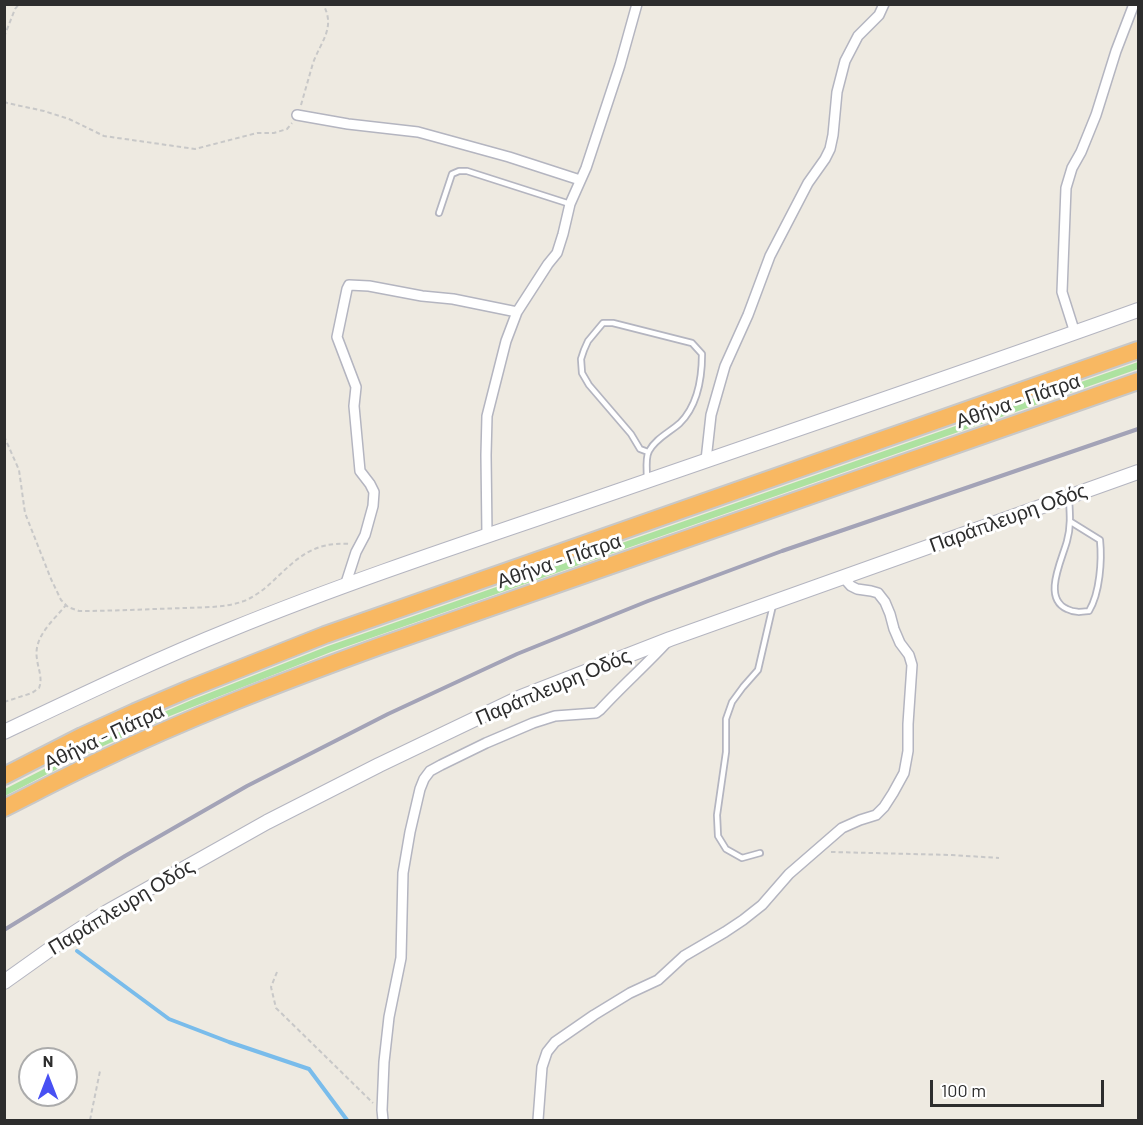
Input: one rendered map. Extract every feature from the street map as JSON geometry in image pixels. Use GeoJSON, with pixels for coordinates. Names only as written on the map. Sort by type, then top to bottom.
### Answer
{"type":"FeatureCollection","features":[{"type":"Feature","properties":{"kind":"highway","name":"Αθήνα - Πάτρα"},"geometry":{"type":"LineString","coordinates":[[4,776],[82,736],[162,700],[325,635],[1138,350]]}},
{"type":"Feature","properties":{"kind":"highway","name":"Αθήνα - Πάτρα"},"geometry":{"type":"LineString","coordinates":[[4,808],[94,762],[201,715],[319,668],[1138,381]]}},
{"type":"Feature","properties":{"kind":"main road"},"geometry":{"type":"LineString","coordinates":[[4,732],[190,647],[345,586],[1138,310]]}},
{"type":"Feature","properties":{"kind":"main road","name":"Παράπλευρη Οδός"},"geometry":{"type":"LineString","coordinates":[[4,982],[107,912],[285,812],[521,697],[670,639],[1138,472]]}},
{"type":"Feature","properties":{"kind":"street"},"geometry":{"type":"LineString","coordinates":[[487,535],[487,416],[506,341],[517,312],[557,253],[570,204],[586,168],[620,65],[637,4]]}},
{"type":"Feature","properties":{"kind":"street"},"geometry":{"type":"LineString","coordinates":[[706,460],[711,415],[725,366],[748,315],[770,256],[808,183],[830,149],[837,92],[845,62],[858,36],[879,15],[884,4]]}},
{"type":"Feature","properties":{"kind":"street"},"geometry":{"type":"LineString","coordinates":[[1075,333],[1062,292],[1066,188],[1072,168],[1096,115],[1116,51],[1134,4]]}},
{"type":"Feature","properties":{"kind":"street"},"geometry":{"type":"LineString","coordinates":[[297,115],[348,124],[418,132],[509,157],[580,180]]}},
{"type":"Feature","properties":{"kind":"street"},"geometry":{"type":"LineString","coordinates":[[345,586],[356,552],[365,535],[373,506],[374,492],[360,471],[354,406],[356,387],[337,338],[349,285],[453,299],[517,312]]}},
{"type":"Feature","properties":{"kind":"street"},"geometry":{"type":"LineString","coordinates":[[538,1120],[542,1067],[547,1052],[555,1042],[603,1009],[658,980],[684,956],[743,920],[762,905],[789,874],[842,828],[876,815],[884,807],[904,773],[908,751],[912,665],[909,655],[900,643],[885,602],[878,593],[857,589],[843,577]]}},
{"type":"Feature","properties":{"kind":"street"},"geometry":{"type":"LineString","coordinates":[[382,1115],[389,1017],[401,958],[405,854],[420,789],[426,776],[441,765],[533,723],[555,716],[596,713],[670,639]]}},
{"type":"Feature","properties":{"kind":"lane"},"geometry":{"type":"LineString","coordinates":[[439,213],[452,174],[459,171],[467,171],[570,204]]}},
{"type":"Feature","properties":{"kind":"lane"},"geometry":{"type":"LineString","coordinates":[[646,482],[648,452],[659,439],[680,422],[694,403],[702,370],[702,354],[692,343],[613,323],[603,324],[592,336],[584,350],[581,359],[582,373],[589,385],[631,434],[640,449],[648,452]]}},
{"type":"Feature","properties":{"kind":"lane"},"geometry":{"type":"LineString","coordinates":[[1069,496],[1071,522],[1055,582],[1054,597],[1059,606],[1078,613],[1089,611],[1094,603],[1102,555],[1100,540],[1071,522]]}},
{"type":"Feature","properties":{"kind":"lane"},"geometry":{"type":"LineString","coordinates":[[760,853],[742,858],[726,849],[718,836],[717,815],[726,752],[726,719],[732,702],[758,670],[773,602]]}},
{"type":"Feature","properties":{"kind":"path"},"geometry":{"type":"LineString","coordinates":[[4,37],[19,4]]}},
{"type":"Feature","properties":{"kind":"path"},"geometry":{"type":"LineString","coordinates":[[4,101],[69,119],[105,136],[195,149],[257,133],[274,133],[287,129],[295,121],[314,60],[329,27],[328,15],[323,4]]}},
{"type":"Feature","properties":{"kind":"path"},"geometry":{"type":"LineString","coordinates":[[4,436],[19,470],[25,513],[61,600],[72,609],[85,611],[148,610],[229,605],[258,593],[315,548],[342,543],[359,546]]}},
{"type":"Feature","properties":{"kind":"path"},"geometry":{"type":"LineString","coordinates":[[4,702],[32,693],[39,688],[41,678],[36,652],[38,641],[66,605]]}},
{"type":"Feature","properties":{"kind":"path"},"geometry":{"type":"LineString","coordinates":[[811,855],[835,852],[999,858]]}},
{"type":"Feature","properties":{"kind":"path"},"geometry":{"type":"LineString","coordinates":[[277,972],[271,987],[276,1008],[382,1115]]}},
{"type":"Feature","properties":{"kind":"path"},"geometry":{"type":"LineString","coordinates":[[90,1120],[100,1071]]}},
{"type":"Feature","properties":{"kind":"green space"},"geometry":{"type":"Polygon","coordinates":[[[1138,362],[1138,369],[331,652],[170,716],[90,752],[5,796],[5,789],[87,747],[194,699],[328,646],[1138,362]]]}},
{"type":"Feature","properties":{"kind":"waterway"},"geometry":{"type":"LineString","coordinates":[[77,951],[169,1019],[309,1069],[347,1120]]}},
{"type":"Feature","properties":{"kind":"railway"},"geometry":{"type":"LineString","coordinates":[[4,930],[125,856],[247,786],[388,714],[517,654],[648,601],[782,551],[1138,429]]}}]}
